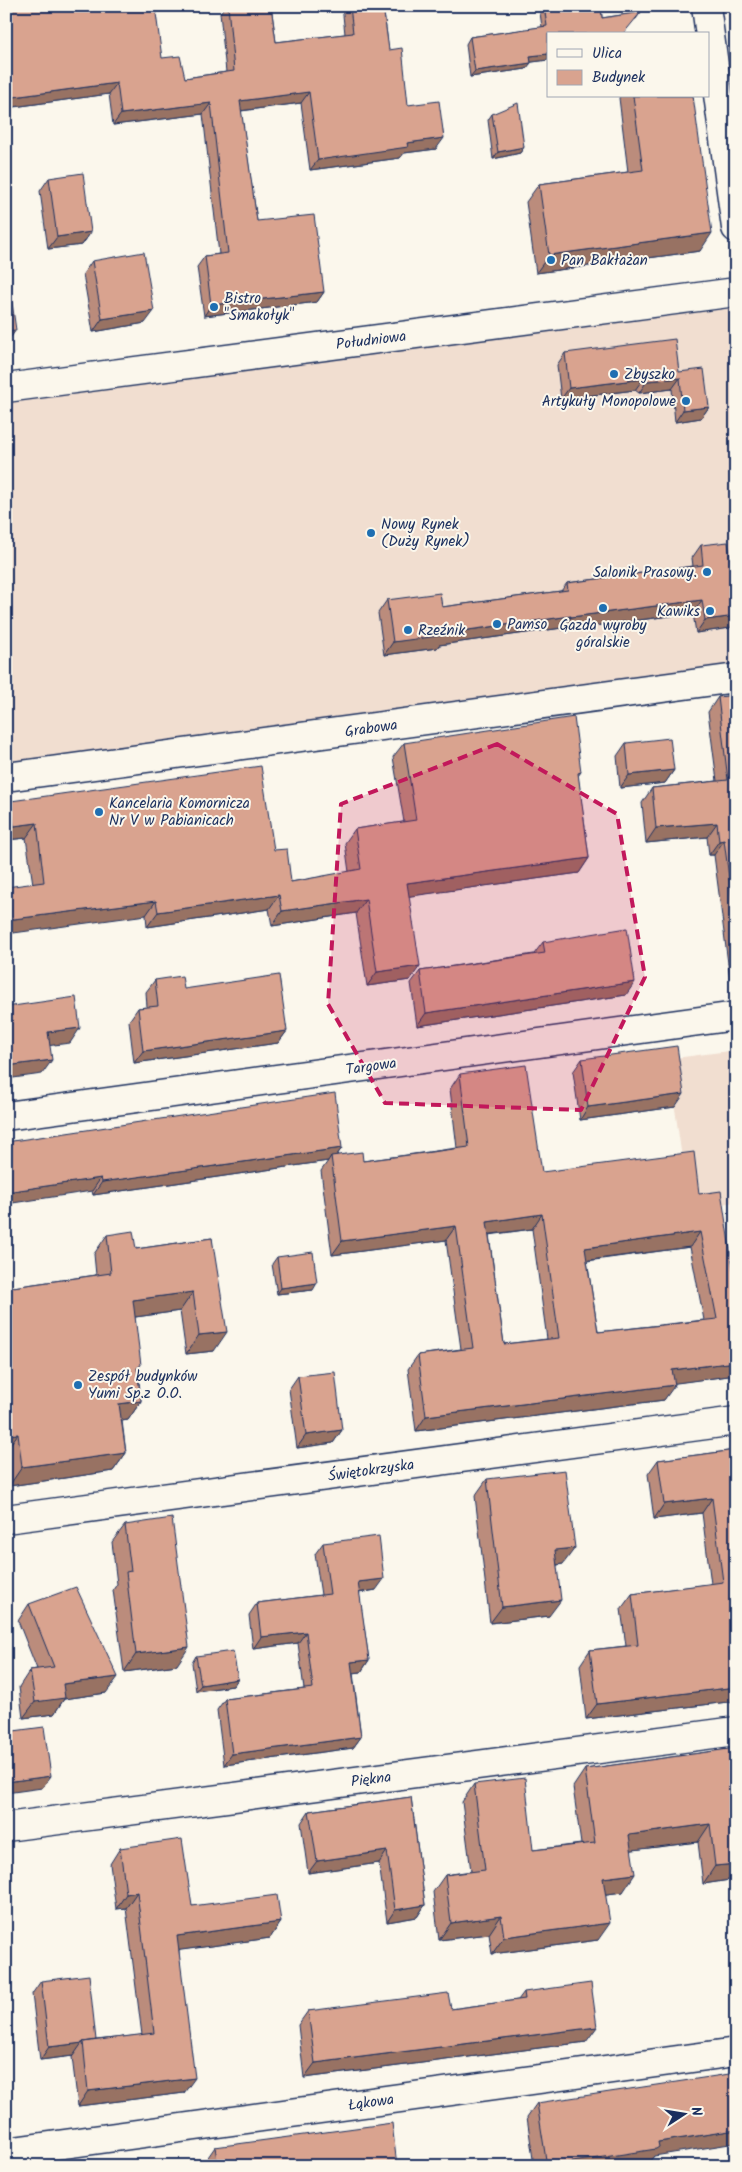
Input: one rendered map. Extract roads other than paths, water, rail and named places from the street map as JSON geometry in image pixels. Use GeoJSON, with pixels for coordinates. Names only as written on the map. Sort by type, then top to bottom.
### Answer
{"type":"FeatureCollection","features":[{"type":"Feature","properties":{"kind":"street"},"geometry":{"type":"LineString","coordinates":[[706,6],[710,32]]}},
{"type":"Feature","properties":{"kind":"street"},"geometry":{"type":"LineString","coordinates":[[710,36],[736,228]]}},
{"type":"Feature","properties":{"kind":"street","name":"Południowa"},"geometry":{"type":"LineString","coordinates":[[6,388],[736,292]]}},
{"type":"Feature","properties":{"kind":"street","name":"Grabowa"},"geometry":{"type":"LineString","coordinates":[[6,777],[736,678]]}},
{"type":"Feature","properties":{"kind":"street","name":"Targowa"},"geometry":{"type":"LineString","coordinates":[[6,1116],[736,1016]]}},
{"type":"Feature","properties":{"kind":"street","name":"Świętokrzyska"},"geometry":{"type":"LineString","coordinates":[[6,1519],[736,1421]]}},
{"type":"Feature","properties":{"kind":"street","name":"Piękna"},"geometry":{"type":"LineString","coordinates":[[6,1827],[736,1731]]}},
{"type":"Feature","properties":{"kind":"street","name":"Łąkowa"},"geometry":{"type":"LineString","coordinates":[[6,2152],[736,2052]]}},
{"type":"Feature","properties":{"kind":"place","name":"Pan Bakłażan"},"geometry":{"type":"Point","coordinates":[551,260]}},
{"type":"Feature","properties":{"kind":"place","name":"Bistro \"Smakołyk\""},"geometry":{"type":"Point","coordinates":[214,307]}},
{"type":"Feature","properties":{"kind":"place","name":"Zbyszko"},"geometry":{"type":"Point","coordinates":[614,374]}},
{"type":"Feature","properties":{"kind":"place","name":"Artykuły Monopolowe"},"geometry":{"type":"Point","coordinates":[686,401]}},
{"type":"Feature","properties":{"kind":"place","name":"Nowy Rynek (Duży Rynek)"},"geometry":{"type":"Point","coordinates":[371,533]}},
{"type":"Feature","properties":{"kind":"place","name":"Salonik Prasowy."},"geometry":{"type":"Point","coordinates":[707,572]}},
{"type":"Feature","properties":{"kind":"place","name":"Gazda wyroby góralskie"},"geometry":{"type":"Point","coordinates":[603,608]}},
{"type":"Feature","properties":{"kind":"place","name":"Kawiks"},"geometry":{"type":"Point","coordinates":[710,611]}},
{"type":"Feature","properties":{"kind":"place","name":"Pamso"},"geometry":{"type":"Point","coordinates":[497,624]}},
{"type":"Feature","properties":{"kind":"place","name":"Rzeźnik"},"geometry":{"type":"Point","coordinates":[408,630]}},
{"type":"Feature","properties":{"kind":"place","name":"Kancelaria Komornicza Nr V w Pabianicach"},"geometry":{"type":"Point","coordinates":[99,812]}},
{"type":"Feature","properties":{"kind":"place","name":"Zespół budynków Yumi Sp.z O.O."},"geometry":{"type":"Point","coordinates":[78,1385]}}]}
